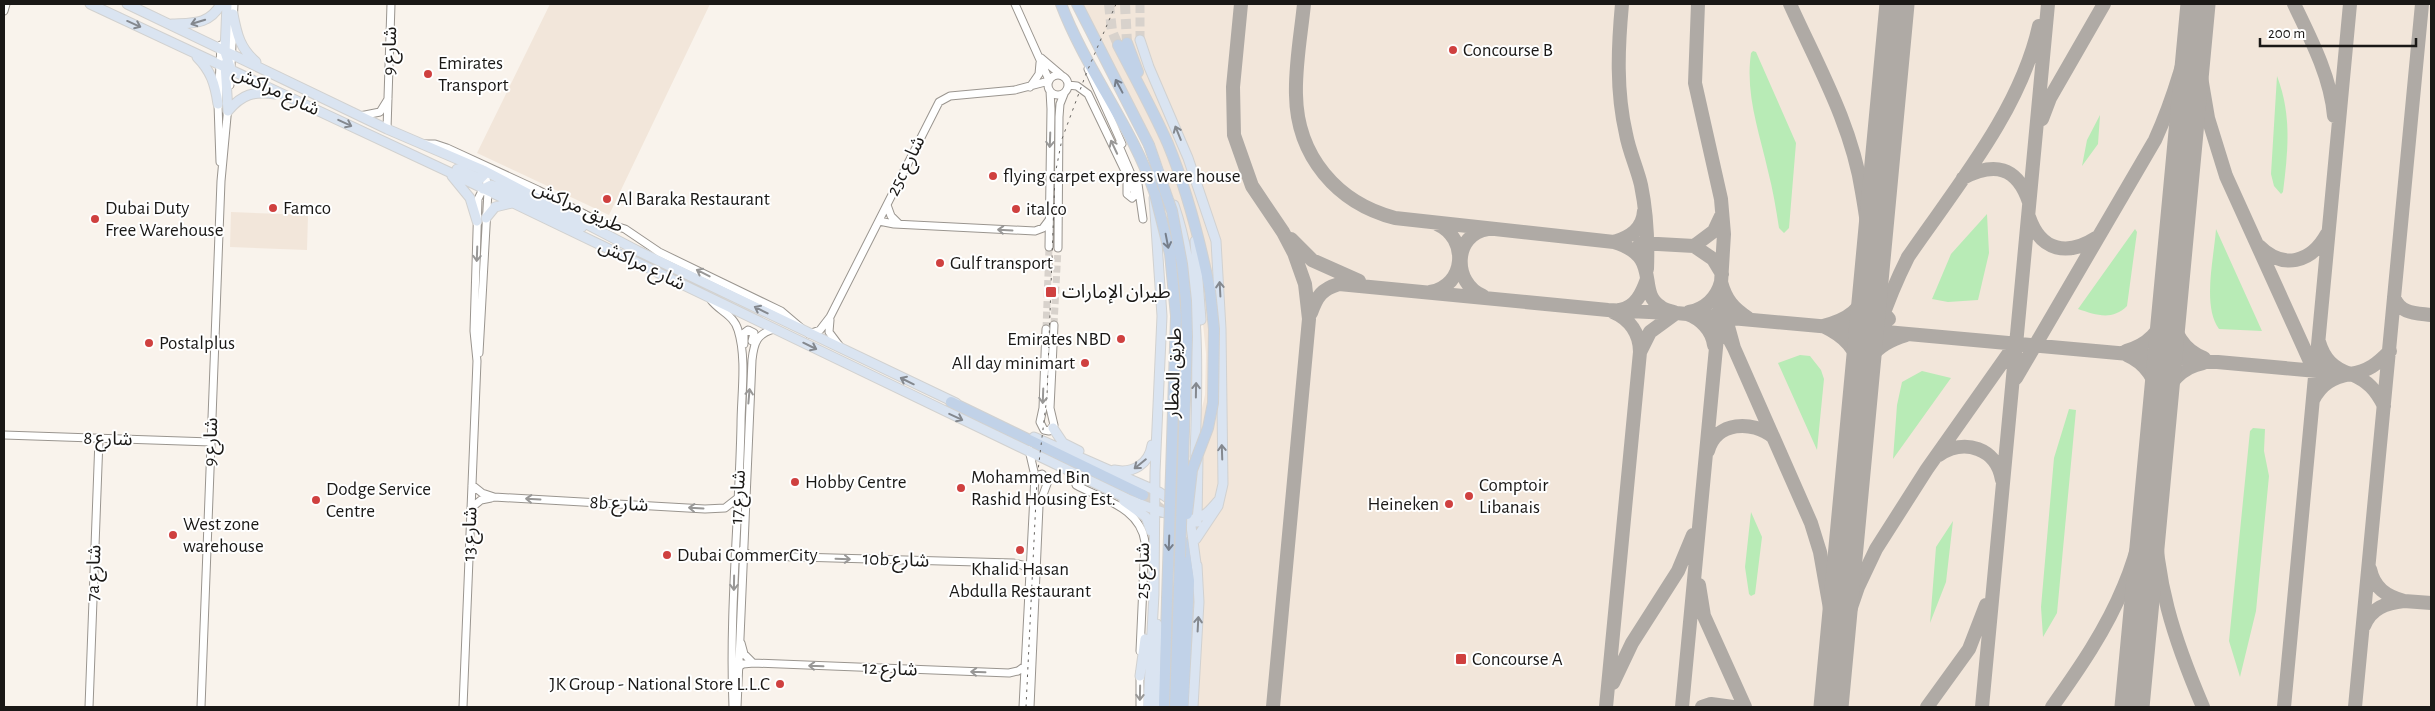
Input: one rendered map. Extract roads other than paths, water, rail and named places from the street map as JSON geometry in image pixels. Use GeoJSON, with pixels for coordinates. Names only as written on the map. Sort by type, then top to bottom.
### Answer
{"type":"FeatureCollection","features":[{"type":"Feature","properties":{"kind":"highway","name":"طريق المطار"},"geometry":{"type":"LineString","coordinates":[[1061,4],[1086,59],[1138,151],[1155,194],[1170,254],[1176,316],[1164,707]]}},
{"type":"Feature","properties":{"kind":"highway","name":"طريق المطار"},"geometry":{"type":"LineString","coordinates":[[1077,4],[1149,145],[1172,211],[1182,264],[1187,337],[1175,707]]}},
{"type":"Feature","properties":{"kind":"highway"},"geometry":{"type":"LineString","coordinates":[[1122,44],[1168,144],[1189,210],[1210,290],[1214,322],[1213,403],[1208,428],[1192,470],[1186,531],[1180,557]]}},
{"type":"Feature","properties":{"kind":"highway"},"geometry":{"type":"LineString","coordinates":[[951,402],[1143,495]]}},
{"type":"Feature","properties":{"kind":"highway"},"geometry":{"type":"LineString","coordinates":[[1183,542],[1188,573],[1192,707]]}},
{"type":"Feature","properties":{"kind":"highway"},"geometry":{"type":"LineString","coordinates":[[1183,707],[1188,610]]}},
{"type":"Feature","properties":{"kind":"main road","name":"شارع مراكش"},"geometry":{"type":"LineString","coordinates":[[90,4],[191,51],[263,68],[387,130],[483,170],[602,232],[806,333],[951,402],[970,408],[1045,442]]}},
{"type":"Feature","properties":{"kind":"main road","name":"شارع مراكش"},"geometry":{"type":"LineString","coordinates":[[127,4],[168,24],[284,95],[486,188],[513,203],[1117,494],[1158,510],[1188,517]]}},
{"type":"Feature","properties":{"kind":"main road"},"geometry":{"type":"LineString","coordinates":[[168,24],[200,23],[214,14],[224,4]]}},
{"type":"Feature","properties":{"kind":"main road"},"geometry":{"type":"LineString","coordinates":[[224,4],[228,111]]}},
{"type":"Feature","properties":{"kind":"main road"},"geometry":{"type":"LineString","coordinates":[[233,14],[242,48],[263,68]]}},
{"type":"Feature","properties":{"kind":"main road"},"geometry":{"type":"LineString","coordinates":[[166,39],[182,40],[284,83],[296,84]]}},
{"type":"Feature","properties":{"kind":"main road"},"geometry":{"type":"LineString","coordinates":[[1140,40],[1149,67],[1191,166],[1216,241],[1222,328],[1223,480],[1218,506],[1196,539]]}},
{"type":"Feature","properties":{"kind":"main road"},"geometry":{"type":"LineString","coordinates":[[191,51],[210,73],[218,104]]}},
{"type":"Feature","properties":{"kind":"main road"},"geometry":{"type":"LineString","coordinates":[[228,111],[242,97],[253,92],[284,95]]}},
{"type":"Feature","properties":{"kind":"main road"},"geometry":{"type":"LineString","coordinates":[[1149,145],[1169,189],[1182,231],[1193,295],[1196,345],[1196,435],[1193,490],[1188,500],[1177,507],[1158,510]]}},
{"type":"Feature","properties":{"kind":"main road"},"geometry":{"type":"LineString","coordinates":[[417,156],[430,157],[480,179],[484,175],[483,170]]}},
{"type":"Feature","properties":{"kind":"main road"},"geometry":{"type":"LineString","coordinates":[[449,172],[470,198],[482,219],[495,206],[513,203]]}},
{"type":"Feature","properties":{"kind":"main road"},"geometry":{"type":"LineString","coordinates":[[486,188],[497,187],[589,231],[602,232]]}},
{"type":"Feature","properties":{"kind":"main road"},"geometry":{"type":"LineString","coordinates":[[1155,194],[1154,213],[1162,289],[1154,490],[1158,510],[1153,540],[1157,629],[1155,707]]}},
{"type":"Feature","properties":{"kind":"main road"},"geometry":{"type":"LineString","coordinates":[[1189,210],[1200,290],[1201,328],[1196,345]]}},
{"type":"Feature","properties":{"kind":"main road"},"geometry":{"type":"LineString","coordinates":[[1159,366],[1162,390],[1159,476],[1164,496]]}},
{"type":"Feature","properties":{"kind":"main road"},"geometry":{"type":"LineString","coordinates":[[1045,442],[1056,443],[1120,471],[1138,467],[1150,452],[1157,420]]}},
{"type":"Feature","properties":{"kind":"main road"},"geometry":{"type":"LineString","coordinates":[[1053,428],[1063,442],[1094,460]]}},
{"type":"Feature","properties":{"kind":"main road"},"geometry":{"type":"LineString","coordinates":[[1196,435],[1198,458],[1188,517],[1197,571]]}},
{"type":"Feature","properties":{"kind":"main road"},"geometry":{"type":"LineString","coordinates":[[1045,442],[1154,490],[1164,496],[1188,517],[1196,539],[1199,602],[1192,707]]}},
{"type":"Feature","properties":{"kind":"main road"},"geometry":{"type":"LineString","coordinates":[[1117,494],[1146,517],[1153,540]]}},
{"type":"Feature","properties":{"kind":"main road"},"geometry":{"type":"LineString","coordinates":[[1188,517],[1206,513],[1219,500]]}},
{"type":"Feature","properties":{"kind":"main road"},"geometry":{"type":"LineString","coordinates":[[1148,707],[1154,594]]}},
{"type":"Feature","properties":{"kind":"main road"},"geometry":{"type":"LineString","coordinates":[[1140,676],[1147,622],[1153,608]]}},
{"type":"Feature","properties":{"kind":"street"},"geometry":{"type":"LineString","coordinates":[[4,11],[6,4]]}},
{"type":"Feature","properties":{"kind":"street","name":"شارع 9"},"geometry":{"type":"LineString","coordinates":[[221,177],[218,104],[234,4]]}},
{"type":"Feature","properties":{"kind":"street","name":"شارع 9"},"geometry":{"type":"LineString","coordinates":[[387,130],[391,4]]}},
{"type":"Feature","properties":{"kind":"street"},"geometry":{"type":"LineString","coordinates":[[1015,4],[1049,80],[1051,109],[1049,247]]}},
{"type":"Feature","properties":{"kind":"street"},"geometry":{"type":"LineString","coordinates":[[1039,57],[1062,76],[1068,85],[1083,89],[1092,100],[1124,168],[1127,180],[1127,194],[1132,198],[1135,194],[1134,183],[1119,146],[1120,141]]}},
{"type":"Feature","properties":{"kind":"street"},"geometry":{"type":"LineString","coordinates":[[1031,86],[1039,74],[1039,57]]}},
{"type":"Feature","properties":{"kind":"street"},"geometry":{"type":"LineString","coordinates":[[1086,59],[1092,80],[1136,178],[1142,219]]}},
{"type":"Feature","properties":{"kind":"street"},"geometry":{"type":"LineString","coordinates":[[1049,80],[1053,76],[1062,76]]}},
{"type":"Feature","properties":{"kind":"street","name":"25c شارع"},"geometry":{"type":"LineString","coordinates":[[806,333],[820,330],[830,317],[939,102],[950,96],[1031,86],[1049,80]]}},
{"type":"Feature","properties":{"kind":"street"},"geometry":{"type":"LineString","coordinates":[[1058,248],[1059,116],[1068,85]]}},
{"type":"Feature","properties":{"kind":"street","name":"25c شارع"},"geometry":{"type":"LineString","coordinates":[[1031,86],[1049,91]]}},
{"type":"Feature","properties":{"kind":"street"},"geometry":{"type":"LineString","coordinates":[[1049,91],[1056,96],[1064,94]]}},
{"type":"Feature","properties":{"kind":"street","name":"شارع 9"},"geometry":{"type":"LineString","coordinates":[[360,116],[380,112],[388,99]]}},
{"type":"Feature","properties":{"kind":"street","name":"شارع 9"},"geometry":{"type":"LineString","coordinates":[[202,707],[221,177],[228,111]]}},
{"type":"Feature","properties":{"kind":"street","name":"طريق مراكش"},"geometry":{"type":"LineString","coordinates":[[421,145],[435,144],[447,148],[511,176],[596,220],[625,229],[666,256],[781,311],[794,320],[806,333]]}},
{"type":"Feature","properties":{"kind":"street","name":"شارع 13"},"geometry":{"type":"LineString","coordinates":[[463,707],[476,361],[474,330],[482,219],[478,199],[486,188],[483,170]]}},
{"type":"Feature","properties":{"kind":"street"},"geometry":{"type":"LineString","coordinates":[[887,205],[891,216],[899,224]]}},
{"type":"Feature","properties":{"kind":"street"},"geometry":{"type":"LineString","coordinates":[[879,221],[899,224],[1035,232],[1043,228],[1049,220]]}},
{"type":"Feature","properties":{"kind":"street","name":"شارع 17"},"geometry":{"type":"LineString","coordinates":[[710,298],[736,324],[742,359],[732,673],[735,707]]}},
{"type":"Feature","properties":{"kind":"street"},"geometry":{"type":"LineString","coordinates":[[830,317],[829,332],[843,350]]}},
{"type":"Feature","properties":{"kind":"street"},"geometry":{"type":"LineString","coordinates":[[1046,329],[1043,408],[1040,422],[1046,431],[1053,428],[1050,408],[1054,325]]}},
{"type":"Feature","properties":{"kind":"street","name":"شارع 17"},"geometry":{"type":"LineString","coordinates":[[735,707],[740,637],[748,412],[752,360],[755,340],[762,333],[774,328]]}},
{"type":"Feature","properties":{"kind":"street"},"geometry":{"type":"LineString","coordinates":[[742,359],[744,333],[751,330],[754,333],[750,347],[752,360]]}},
{"type":"Feature","properties":{"kind":"street","name":"شارع 8"},"geometry":{"type":"LineString","coordinates":[[4,435],[211,442]]}},
{"type":"Feature","properties":{"kind":"street","name":"7a شارع"},"geometry":{"type":"LineString","coordinates":[[89,707],[99,438]]}},
{"type":"Feature","properties":{"kind":"street"},"geometry":{"type":"LineString","coordinates":[[1029,450],[1034,463],[1035,476],[1030,707]]}},
{"type":"Feature","properties":{"kind":"street","name":"شارع 25"},"geometry":{"type":"LineString","coordinates":[[1073,472],[1076,485],[1127,511],[1136,519],[1144,535],[1140,707]]}},
{"type":"Feature","properties":{"kind":"street"},"geometry":{"type":"LineString","coordinates":[[1023,707],[1030,570],[1035,516],[1048,481],[1042,474],[1035,476]]}},
{"type":"Feature","properties":{"kind":"street","name":"8b شارع"},"geometry":{"type":"LineString","coordinates":[[472,485],[482,493],[494,497],[719,509],[731,506],[739,496]]}},
{"type":"Feature","properties":{"kind":"street","name":"8b شارع"},"geometry":{"type":"LineString","coordinates":[[471,508],[481,500],[494,497]]}},
{"type":"Feature","properties":{"kind":"street"},"geometry":{"type":"LineString","coordinates":[[736,535],[744,552]]}},
{"type":"Feature","properties":{"kind":"street","name":"10b شارع"},"geometry":{"type":"LineString","coordinates":[[744,552],[760,556],[1013,563],[1022,565],[1030,570]]}},
{"type":"Feature","properties":{"kind":"street","name":"10b شارع"},"geometry":{"type":"LineString","coordinates":[[743,564],[751,558],[760,556]]}},
{"type":"Feature","properties":{"kind":"street"},"geometry":{"type":"LineString","coordinates":[[740,637],[744,654],[754,663]]}},
{"type":"Feature","properties":{"kind":"street","name":"شارع 12"},"geometry":{"type":"LineString","coordinates":[[738,667],[754,663],[1009,673],[1018,671],[1025,666]]}},
{"type":"Feature","properties":{"kind":"street"},"geometry":{"type":"LineString","coordinates":[[732,673],[738,667]]}},
{"type":"Feature","properties":{"kind":"tunnel"},"geometry":{"type":"LineString","coordinates":[[1109,4],[1112,31],[1118,45]]}},
{"type":"Feature","properties":{"kind":"tunnel"},"geometry":{"type":"LineString","coordinates":[[1125,4],[1127,43]]}},
{"type":"Feature","properties":{"kind":"tunnel"},"geometry":{"type":"LineString","coordinates":[[1140,4],[1140,40]]}},
{"type":"Feature","properties":{"kind":"tunnel"},"geometry":{"type":"LineString","coordinates":[[1046,329],[1049,247]]}},
{"type":"Feature","properties":{"kind":"tunnel"},"geometry":{"type":"LineString","coordinates":[[1054,325],[1058,248]]}},
{"type":"Feature","properties":{"kind":"tunnel"},"geometry":{"type":"LineString","coordinates":[[1143,495],[1168,514],[1181,536]]}},
{"type":"Feature","properties":{"kind":"railway"},"geometry":{"type":"LineString","coordinates":[[1026,707],[1037,479],[1047,396],[1055,175],[1062,139],[1086,74],[1116,4]]}},
{"type":"Feature","properties":{"kind":"place","name":"Concourse B"},"geometry":{"type":"Point","coordinates":[1453,50]}},
{"type":"Feature","properties":{"kind":"place","name":"Emirates Transport"},"geometry":{"type":"Point","coordinates":[428,74]}},
{"type":"Feature","properties":{"kind":"place","name":"flying carpet express ware house"},"geometry":{"type":"Point","coordinates":[993,176]}},
{"type":"Feature","properties":{"kind":"place","name":"Al Baraka Restaurant"},"geometry":{"type":"Point","coordinates":[607,199]}},
{"type":"Feature","properties":{"kind":"place","name":"Famco"},"geometry":{"type":"Point","coordinates":[273,208]}},
{"type":"Feature","properties":{"kind":"place","name":"italco"},"geometry":{"type":"Point","coordinates":[1016,209]}},
{"type":"Feature","properties":{"kind":"place","name":"Dubai Duty Free Warehouse"},"geometry":{"type":"Point","coordinates":[95,219]}},
{"type":"Feature","properties":{"kind":"place","name":"Gulf transport"},"geometry":{"type":"Point","coordinates":[940,263]}},
{"type":"Feature","properties":{"kind":"place","name":"طيران الإمارات"},"geometry":{"type":"Point","coordinates":[1051,292]}},
{"type":"Feature","properties":{"kind":"place","name":"Emirates NBD"},"geometry":{"type":"Point","coordinates":[1121,339]}},
{"type":"Feature","properties":{"kind":"place","name":"Postalplus"},"geometry":{"type":"Point","coordinates":[149,343]}},
{"type":"Feature","properties":{"kind":"place","name":"All day minimart"},"geometry":{"type":"Point","coordinates":[1085,363]}},
{"type":"Feature","properties":{"kind":"place","name":"Hobby Centre"},"geometry":{"type":"Point","coordinates":[795,482]}},
{"type":"Feature","properties":{"kind":"place","name":"Mohammed Bin Rashid Housing Est."},"geometry":{"type":"Point","coordinates":[961,488]}},
{"type":"Feature","properties":{"kind":"place","name":"Comptoir Libanais"},"geometry":{"type":"Point","coordinates":[1469,496]}},
{"type":"Feature","properties":{"kind":"place","name":"Dodge Service Centre"},"geometry":{"type":"Point","coordinates":[316,500]}},
{"type":"Feature","properties":{"kind":"place","name":"Heineken"},"geometry":{"type":"Point","coordinates":[1449,504]}},
{"type":"Feature","properties":{"kind":"place","name":"West zone warehouse"},"geometry":{"type":"Point","coordinates":[173,535]}},
{"type":"Feature","properties":{"kind":"place","name":"Khalid Hasan Abdulla Restaurant"},"geometry":{"type":"Point","coordinates":[1020,550]}},
{"type":"Feature","properties":{"kind":"place","name":"Dubai CommerCity"},"geometry":{"type":"Point","coordinates":[667,555]}},
{"type":"Feature","properties":{"kind":"place","name":"Concourse A"},"geometry":{"type":"Point","coordinates":[1461,659]}},
{"type":"Feature","properties":{"kind":"place","name":"JK Group - National Store L.L.C"},"geometry":{"type":"Point","coordinates":[780,684]}}]}
